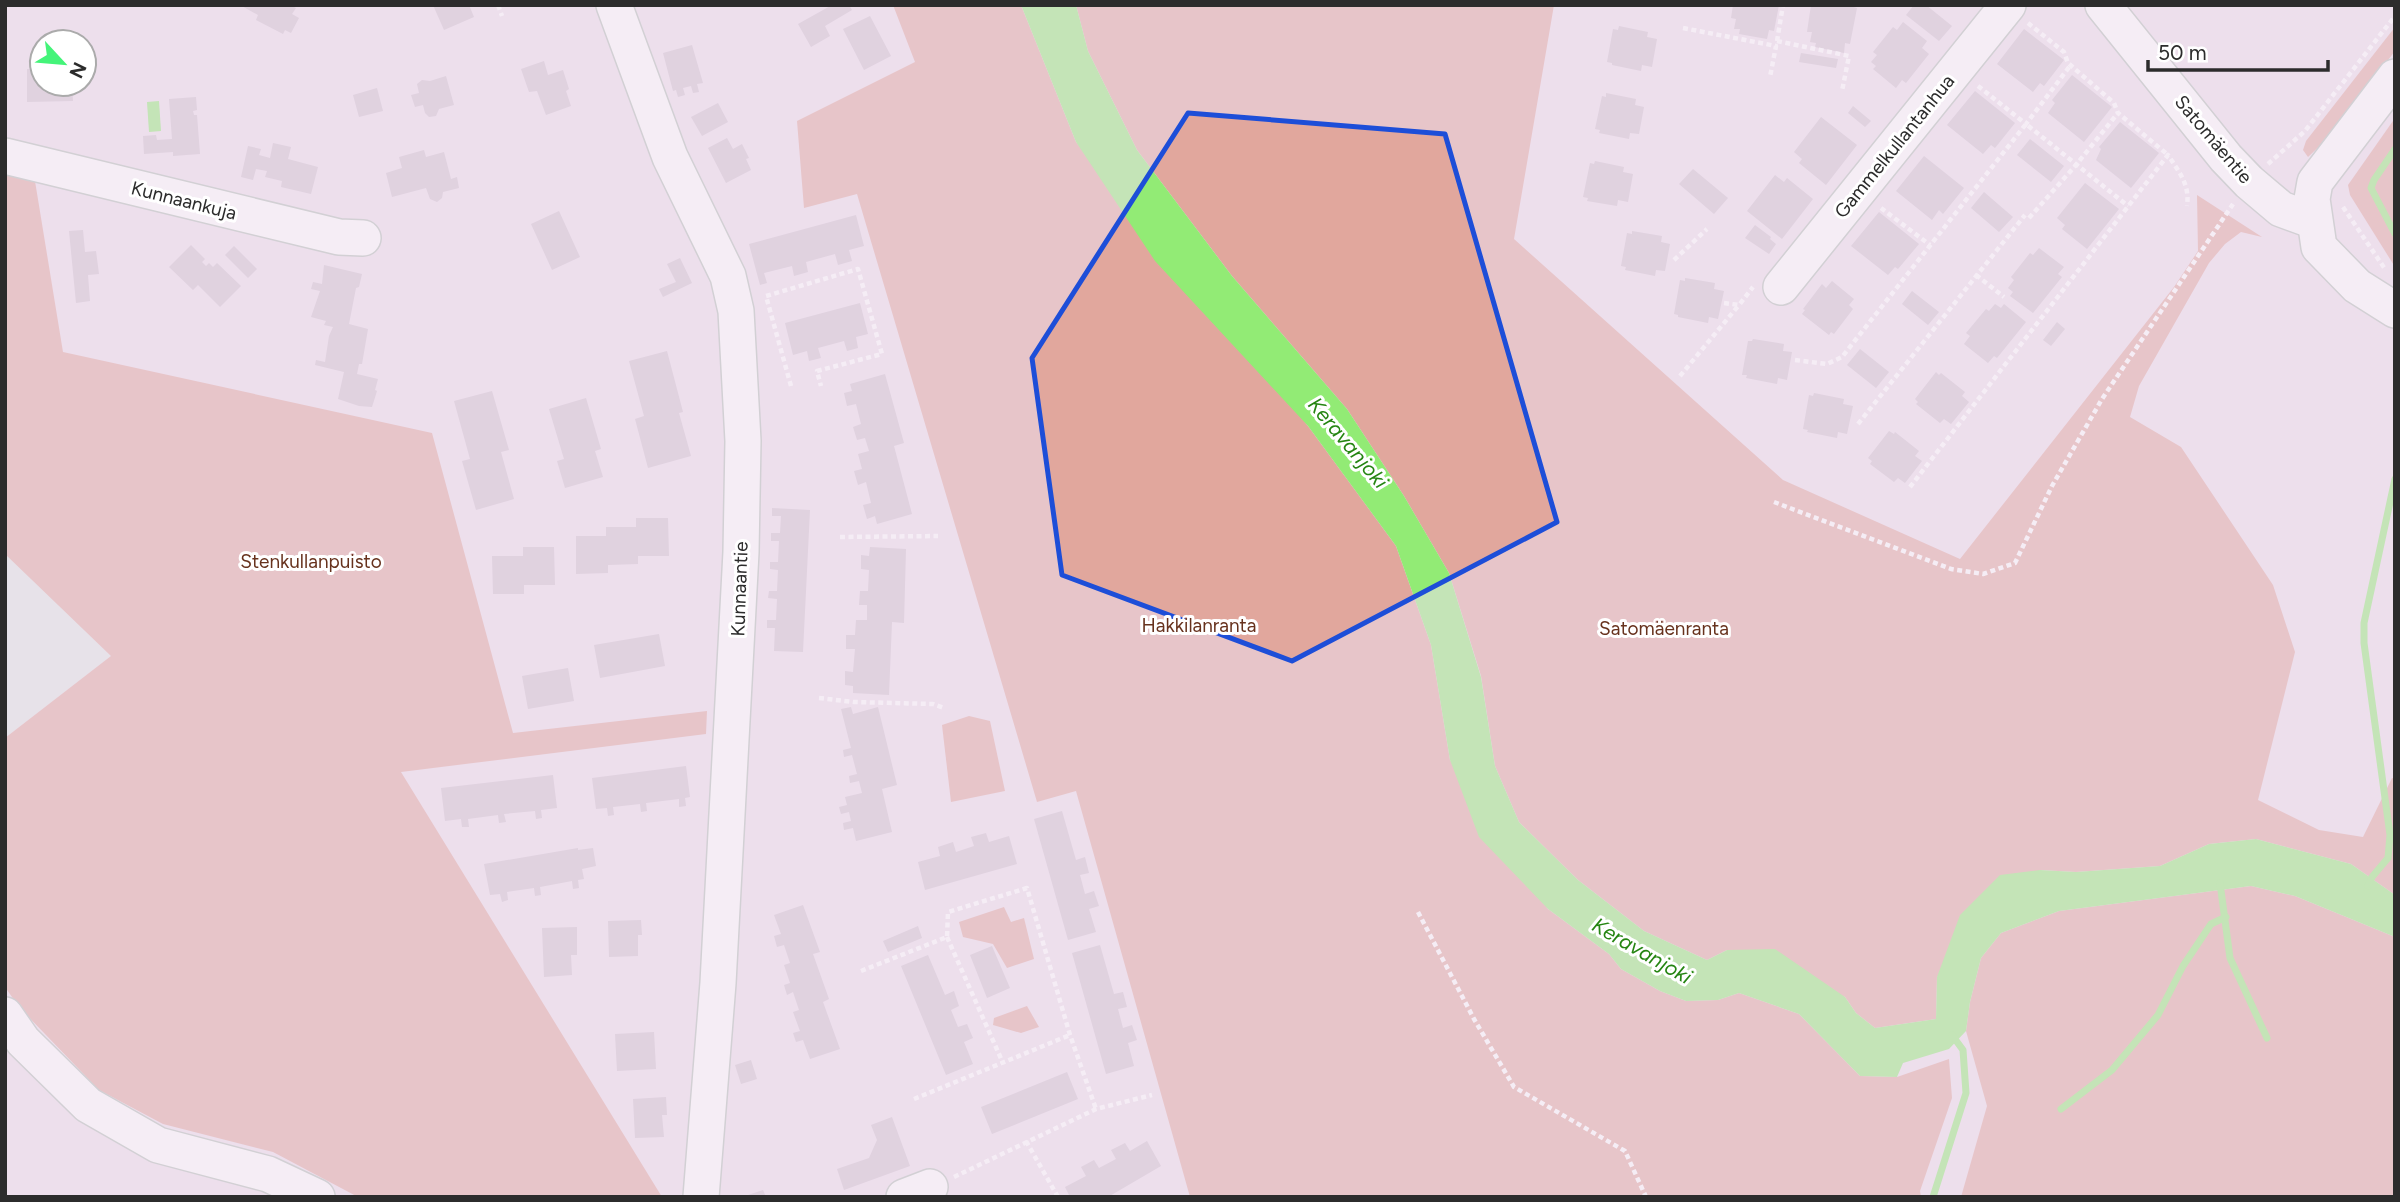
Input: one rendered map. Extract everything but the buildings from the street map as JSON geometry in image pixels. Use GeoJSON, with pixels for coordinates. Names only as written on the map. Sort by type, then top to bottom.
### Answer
{"type":"FeatureCollection","features":[{"type":"Feature","properties":{"kind":"street","name":"Kunnaantie"},"geometry":{"type":"LineString","coordinates":[[614,5],[670,157],[728,276],[736,311],[739,348],[743,441],[741,551],[719,983],[701,1197]]}},
{"type":"Feature","properties":{"kind":"street","name":"Satomäentie"},"geometry":{"type":"LineString","coordinates":[[2103,5],[2226,158],[2249,182],[2281,209],[2326,211]]}},
{"type":"Feature","properties":{"kind":"street","name":"Gammelkullantanhua"},"geometry":{"type":"LineString","coordinates":[[1768,286],[1858,190],[2007,6]]}},
{"type":"Feature","properties":{"kind":"street"},"geometry":{"type":"LineString","coordinates":[[2395,77],[2315,183],[2312,199],[2326,211],[2319,247],[2357,286],[2395,310]]}},
{"type":"Feature","properties":{"kind":"street","name":"Kunnaankuja"},"geometry":{"type":"LineString","coordinates":[[5,156],[339,237],[363,238]]}},
{"type":"Feature","properties":{"kind":"street"},"geometry":{"type":"LineString","coordinates":[[5,1015],[23,1041],[88,1105],[158,1145],[268,1174],[317,1197]]}},
{"type":"Feature","properties":{"kind":"path"},"geometry":{"type":"LineString","coordinates":[[498,5],[502,16]]}},
{"type":"Feature","properties":{"kind":"path"},"geometry":{"type":"LineString","coordinates":[[1770,78],[1783,5]]}},
{"type":"Feature","properties":{"kind":"path"},"geometry":{"type":"LineString","coordinates":[[2007,6],[2064,52],[2070,66],[2114,103],[2118,113],[2168,155],[2189,193],[2187,206]]}},
{"type":"Feature","properties":{"kind":"path"},"geometry":{"type":"LineString","coordinates":[[2264,166],[2305,131],[2395,16]]}},
{"type":"Feature","properties":{"kind":"path"},"geometry":{"type":"LineString","coordinates":[[1683,27],[1849,55],[1842,91]]}},
{"type":"Feature","properties":{"kind":"path"},"geometry":{"type":"LineString","coordinates":[[1795,360],[1827,364],[1842,357],[2070,66]]}},
{"type":"Feature","properties":{"kind":"path"},"geometry":{"type":"LineString","coordinates":[[1956,68],[2128,206]]}},
{"type":"Feature","properties":{"kind":"path"},"geometry":{"type":"LineString","coordinates":[[1858,424],[1976,275],[2076,165],[2118,113]]}},
{"type":"Feature","properties":{"kind":"path"},"geometry":{"type":"LineString","coordinates":[[1909,487],[2168,155]]}},
{"type":"Feature","properties":{"kind":"path"},"geometry":{"type":"LineString","coordinates":[[1858,190],[1930,245]]}},
{"type":"Feature","properties":{"kind":"path"},"geometry":{"type":"LineString","coordinates":[[1774,502],[1951,569],[1983,573],[2015,563],[2052,486],[2102,399],[2236,201]]}},
{"type":"Feature","properties":{"kind":"path"},"geometry":{"type":"LineString","coordinates":[[2326,211],[2390,276]]}},
{"type":"Feature","properties":{"kind":"path"},"geometry":{"type":"LineString","coordinates":[[1674,260],[1707,229]]}},
{"type":"Feature","properties":{"kind":"path"},"geometry":{"type":"LineString","coordinates":[[791,386],[766,296],[858,269],[882,354],[817,371],[821,386]]}},
{"type":"Feature","properties":{"kind":"path"},"geometry":{"type":"LineString","coordinates":[[1976,275],[2004,297]]}},
{"type":"Feature","properties":{"kind":"path"},"geometry":{"type":"LineString","coordinates":[[1680,376],[1739,305],[1768,286]]}},
{"type":"Feature","properties":{"kind":"path"},"geometry":{"type":"LineString","coordinates":[[1724,303],[1739,305]]}},
{"type":"Feature","properties":{"kind":"path"},"geometry":{"type":"LineString","coordinates":[[839,537],[937,536]]}},
{"type":"Feature","properties":{"kind":"path"},"geometry":{"type":"LineString","coordinates":[[819,698],[854,702],[933,704],[944,708]]}},
{"type":"Feature","properties":{"kind":"path"},"geometry":{"type":"LineString","coordinates":[[1003,1063],[947,937],[948,912],[1027,888],[1070,1035],[1096,1109]]}},
{"type":"Feature","properties":{"kind":"path"},"geometry":{"type":"LineString","coordinates":[[1418,912],[1474,1019],[1514,1087],[1625,1151],[1646,1197]]}},
{"type":"Feature","properties":{"kind":"path"},"geometry":{"type":"LineString","coordinates":[[861,971],[947,937]]}},
{"type":"Feature","properties":{"kind":"path"},"geometry":{"type":"LineString","coordinates":[[914,1099],[1070,1035]]}},
{"type":"Feature","properties":{"kind":"path"},"geometry":{"type":"LineString","coordinates":[[927,1188],[1096,1109],[1152,1095]]}},
{"type":"Feature","properties":{"kind":"path"},"geometry":{"type":"LineString","coordinates":[[1026,1142],[1058,1197]]}},
{"type":"Feature","properties":{"kind":"highlighted area"},"geometry":{"type":"Polygon","coordinates":[[[1188,113],[1445,134],[1557,522],[1292,661],[1062,575],[1032,358],[1188,113]]]}},
{"type":"Feature","properties":{"kind":"shaded area"},"geometry":{"type":"Polygon","coordinates":[[[5,552],[111,656],[5,738],[5,552]]]}},
{"type":"Feature","properties":{"kind":"green space","name":"Hakkilanranta"},"geometry":{"type":"Polygon","coordinates":[[[893,5],[1021,5],[1076,142],[1308,426],[1396,546],[1431,645],[1450,760],[1548,909],[1609,954],[1621,969],[1660,991],[1686,1001],[1718,1000],[1739,993],[1799,1014],[1860,1076],[1897,1077],[1949,1059],[1952,1098],[1920,1191],[1921,1197],[1190,1197],[1076,791],[1037,802],[857,194],[804,208],[797,121],[915,62],[893,5]]]}},
{"type":"Feature","properties":{"kind":"green space","name":"Satomäenranta"},"geometry":{"type":"Polygon","coordinates":[[[1076,5],[1554,5],[1514,239],[1783,480],[1960,559],[2174,287],[2198,251],[2197,195],[2262,237],[2241,232],[2225,244],[2209,263],[2139,386],[2130,417],[2181,447],[2273,585],[2295,652],[2258,800],[2319,830],[2363,837],[2392,778],[2395,779],[2395,895],[2351,864],[2256,839],[2209,844],[2160,866],[2076,872],[2040,870],[1937,977],[1936,1019],[1875,1028],[1856,1013],[1845,997],[1727,950],[1707,960],[1644,931],[1578,880],[1519,822],[1495,766],[1481,676],[1449,573],[1404,496],[1347,409],[1232,276],[1137,150],[1088,51],[1076,5]]]}},
{"type":"Feature","properties":{"kind":"green space"},"geometry":{"type":"Polygon","coordinates":[[[2395,27],[2395,51],[2327,139],[2308,157],[2303,150],[2306,141],[2395,27]]]}},
{"type":"Feature","properties":{"kind":"green space"},"geometry":{"type":"Polygon","coordinates":[[[2395,118],[2395,267],[2350,195],[2348,185],[2395,118]]]}},
{"type":"Feature","properties":{"kind":"green space","name":"Stenkullanpuisto"},"geometry":{"type":"Polygon","coordinates":[[[5,168],[34,175],[63,352],[432,433],[513,733],[707,711],[706,734],[401,772],[662,1197],[358,1197],[273,1152],[163,1124],[99,1090],[19,1007],[5,987],[5,738],[111,656],[5,554],[5,168]]]}},
{"type":"Feature","properties":{"kind":"green space"},"geometry":{"type":"Polygon","coordinates":[[[969,716],[990,721],[1005,791],[951,802],[942,725],[969,716]]]}},
{"type":"Feature","properties":{"kind":"green space"},"geometry":{"type":"Polygon","coordinates":[[[2251,886],[2295,896],[2395,937],[2395,1197],[1961,1197],[1987,1106],[1966,1031],[1970,1002],[1981,958],[2001,933],[2059,911],[2251,886]]]}},
{"type":"Feature","properties":{"kind":"green space"},"geometry":{"type":"Polygon","coordinates":[[[1004,907],[1011,922],[1024,918],[1034,959],[1007,968],[993,944],[963,937],[959,922],[1004,907]]]}},
{"type":"Feature","properties":{"kind":"green space"},"geometry":{"type":"Polygon","coordinates":[[[1027,1006],[1039,1027],[1021,1033],[993,1025],[994,1018],[1027,1006]]]}},
{"type":"Feature","properties":{"kind":"water","name":"Keravanjoki"},"geometry":{"type":"Polygon","coordinates":[[[1021,5],[1076,5],[1088,51],[1137,150],[1232,276],[1347,409],[1404,496],[1449,573],[1481,677],[1495,766],[1519,822],[1578,880],[1644,931],[1707,960],[1727,950],[1775,949],[1845,997],[1856,1013],[1875,1028],[1936,1019],[1937,977],[1960,915],[2000,875],[2040,870],[2076,872],[2160,866],[2209,844],[2256,839],[2351,864],[2395,895],[2395,937],[2295,896],[2251,886],[2059,911],[2001,933],[1981,958],[1966,1031],[1949,1049],[1903,1063],[1897,1077],[1860,1076],[1799,1014],[1739,993],[1718,1000],[1686,1001],[1660,991],[1621,969],[1609,954],[1548,909],[1479,837],[1450,760],[1431,645],[1396,546],[1308,426],[1155,261],[1076,142],[1021,5]]]}},
{"type":"Feature","properties":{"kind":"water"},"geometry":{"type":"Polygon","coordinates":[[[159,101],[161,131],[149,132],[147,102],[159,101]]]}},
{"type":"Feature","properties":{"kind":"waterway"},"geometry":{"type":"LineString","coordinates":[[2395,149],[2371,188],[2395,234]]}},
{"type":"Feature","properties":{"kind":"waterway"},"geometry":{"type":"LineString","coordinates":[[2368,886],[2388,858],[2390,835],[2364,643],[2364,623],[2395,479]]}},
{"type":"Feature","properties":{"kind":"waterway"},"geometry":{"type":"LineString","coordinates":[[2220,883],[2230,958],[2267,1038]]}},
{"type":"Feature","properties":{"kind":"waterway"},"geometry":{"type":"LineString","coordinates":[[2061,1109],[2112,1070],[2158,1015],[2183,966],[2211,924],[2226,917]]}},
{"type":"Feature","properties":{"kind":"waterway"},"geometry":{"type":"LineString","coordinates":[[1933,1197],[1966,1093],[1963,1050],[1952,1035]]}}]}
